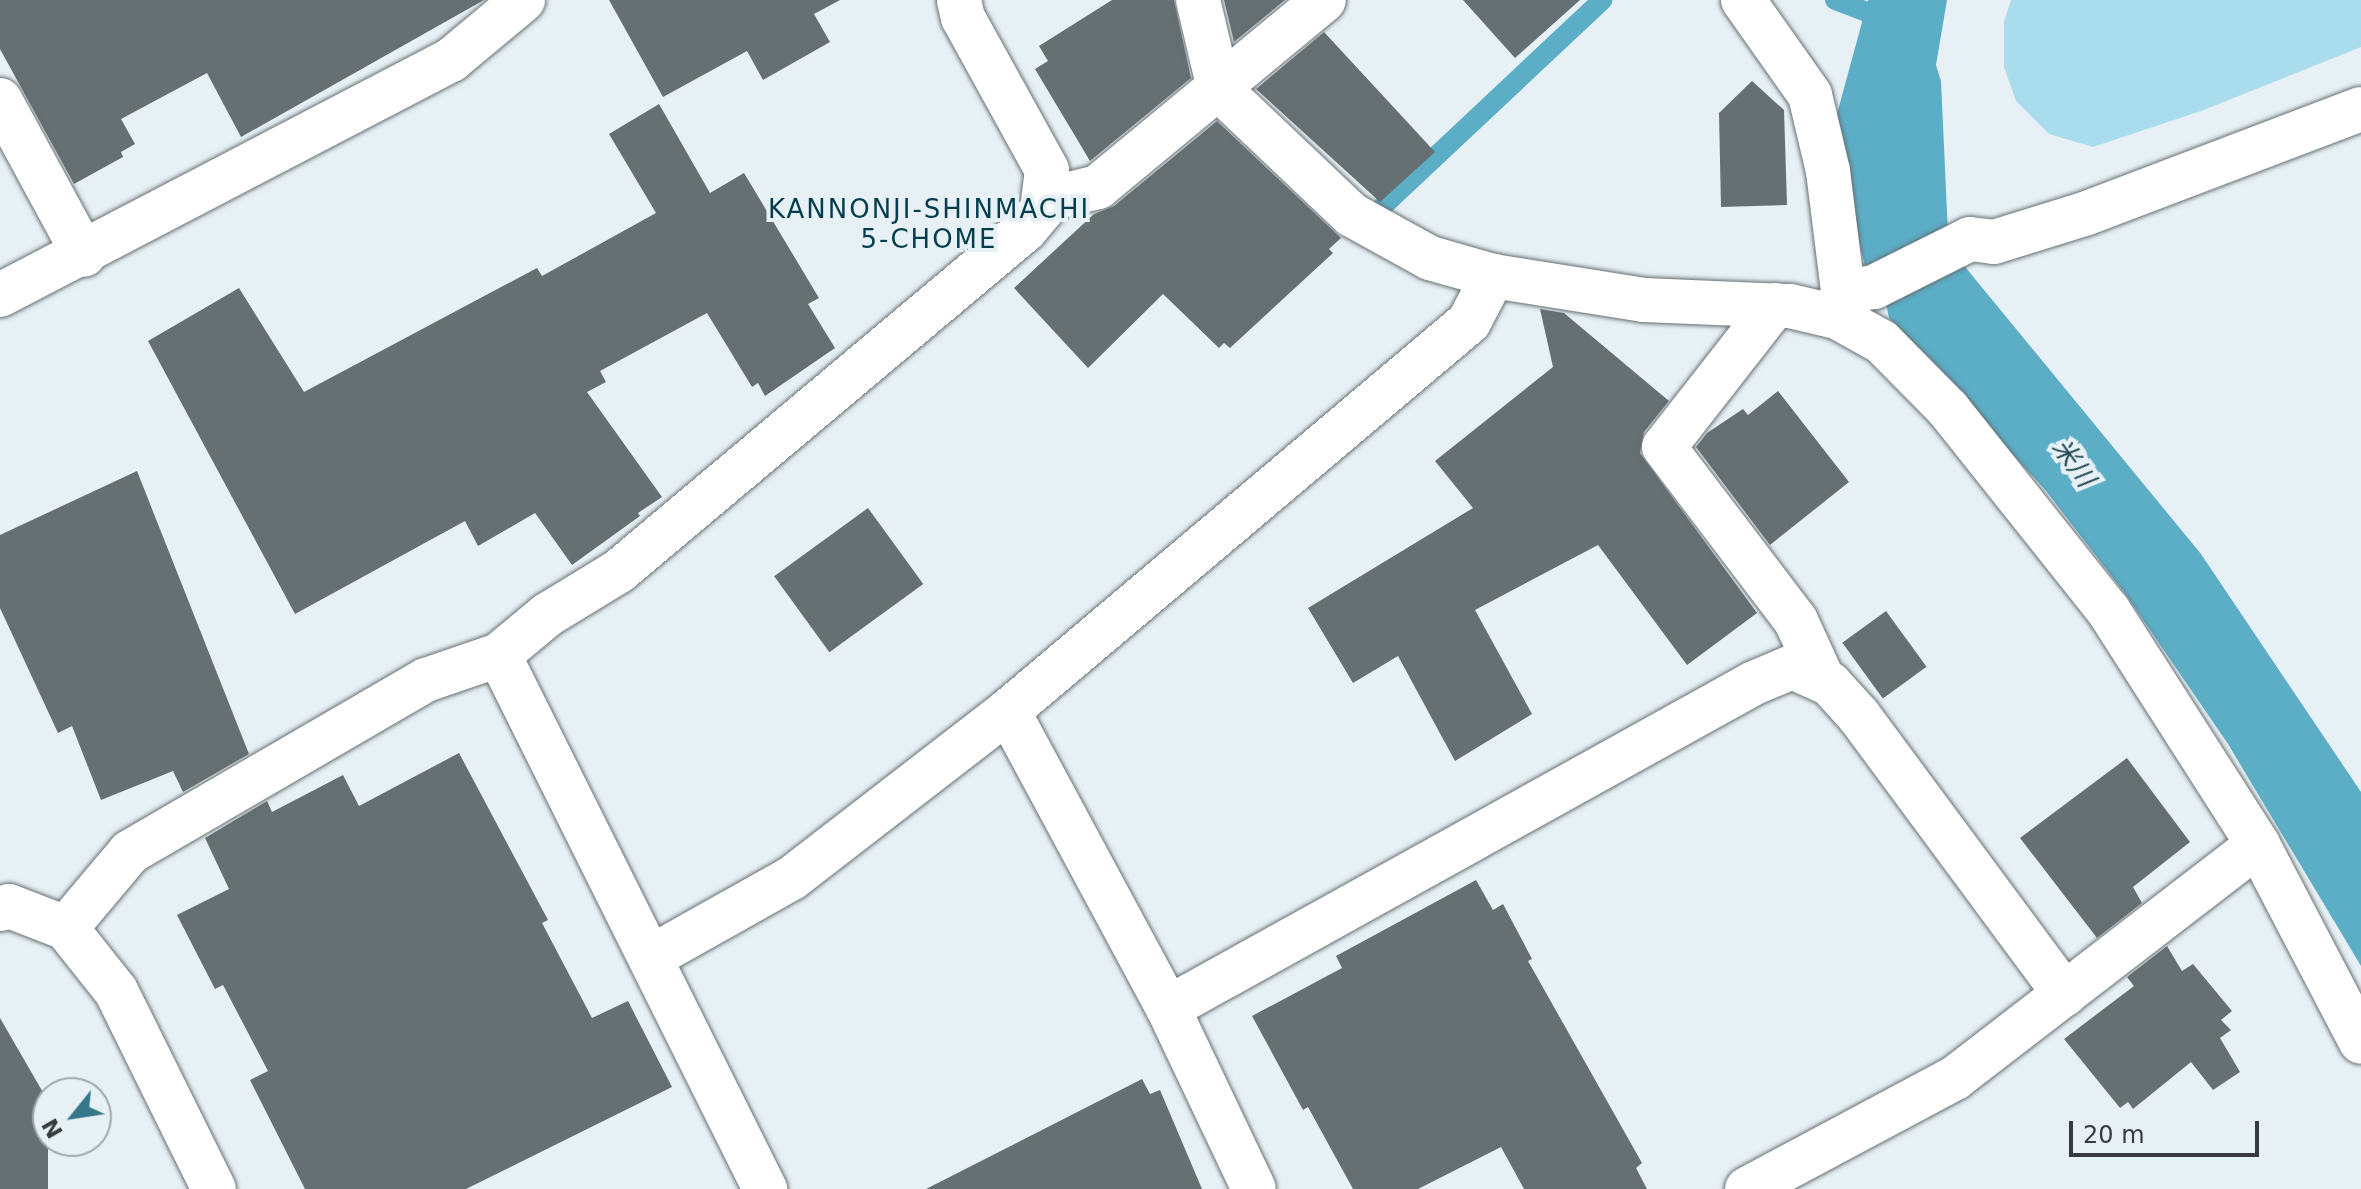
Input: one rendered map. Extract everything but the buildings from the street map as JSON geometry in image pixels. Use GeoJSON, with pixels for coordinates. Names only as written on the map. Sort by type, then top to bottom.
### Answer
{"type":"FeatureCollection","features":[{"type":"Feature","properties":{"kind":"street"},"geometry":{"type":"LineString","coordinates":[[0,295],[84,255],[451,60],[523,0]]}},
{"type":"Feature","properties":{"kind":"street"},"geometry":{"type":"LineString","coordinates":[[66,928],[130,852],[426,680],[499,655],[547,615],[631,561],[1025,230],[1045,200],[1047,170],[963,18],[959,0]]}},
{"type":"Feature","properties":{"kind":"street"},"geometry":{"type":"LineString","coordinates":[[1198,0],[1219,89],[1352,215],[1430,258],[1493,276],[1644,300],[1775,305],[1851,298],[1970,239],[1994,242],[2087,213],[2361,109]]}},
{"type":"Feature","properties":{"kind":"street"},"geometry":{"type":"LineString","coordinates":[[1045,200],[1098,187],[1324,0]]}},
{"type":"Feature","properties":{"kind":"street"},"geometry":{"type":"LineString","coordinates":[[1743,0],[1810,95],[1828,171],[1851,298],[1882,342],[1948,409],[2108,610],[2258,845],[2361,1042]]}},
{"type":"Feature","properties":{"kind":"street"},"geometry":{"type":"LineString","coordinates":[[0,100],[84,255]]}},
{"type":"Feature","properties":{"kind":"street"},"geometry":{"type":"LineString","coordinates":[[653,956],[792,878],[1008,711],[1469,322],[1493,276]]}},
{"type":"Feature","properties":{"kind":"street"},"geometry":{"type":"LineString","coordinates":[[1775,305],[1664,447],[1796,621],[1823,680],[1859,716],[2065,994]]}},
{"type":"Feature","properties":{"kind":"street"},"geometry":{"type":"LineString","coordinates":[[499,655],[653,956],[765,1189]]}},
{"type":"Feature","properties":{"kind":"street"},"geometry":{"type":"LineString","coordinates":[[1168,1008],[1775,672],[1792,667],[1823,680]]}},
{"type":"Feature","properties":{"kind":"street"},"geometry":{"type":"LineString","coordinates":[[1008,711],[1168,1008],[1254,1189]]}},
{"type":"Feature","properties":{"kind":"street"},"geometry":{"type":"LineString","coordinates":[[1747,1189],[1955,1078],[2258,845]]}},
{"type":"Feature","properties":{"kind":"street"},"geometry":{"type":"LineString","coordinates":[[0,909],[9,906],[66,928],[116,991],[214,1189]]}},
{"type":"Feature","properties":{"kind":"shaded area"},"geometry":{"type":"Polygon","coordinates":[[[2011,0],[2361,0],[2361,47],[2201,111],[2093,147],[2049,134],[2016,101],[2004,67],[2004,21],[2011,0]]]}},
{"type":"Feature","properties":{"kind":"water","name":"米川"},"geometry":{"type":"Polygon","coordinates":[[[1868,0],[1947,0],[1936,65],[1941,81],[1948,234],[1966,268],[2201,554],[2361,792],[2361,966],[2228,744],[2124,592],[2046,491],[1889,318],[1885,298],[1865,266],[1843,176],[1837,114],[1868,0]]]}},
{"type":"Feature","properties":{"kind":"waterway"},"geometry":{"type":"LineString","coordinates":[[1383,206],[1602,0]]}},
{"type":"Feature","properties":{"kind":"waterway"},"geometry":{"type":"LineString","coordinates":[[1835,0],[1888,20]]}},
{"type":"Feature","properties":{"kind":"district","name":"KANNONJI-SHINMACHI 5-CHOME"},"geometry":{"type":"Point","coordinates":[929,225]}}]}
